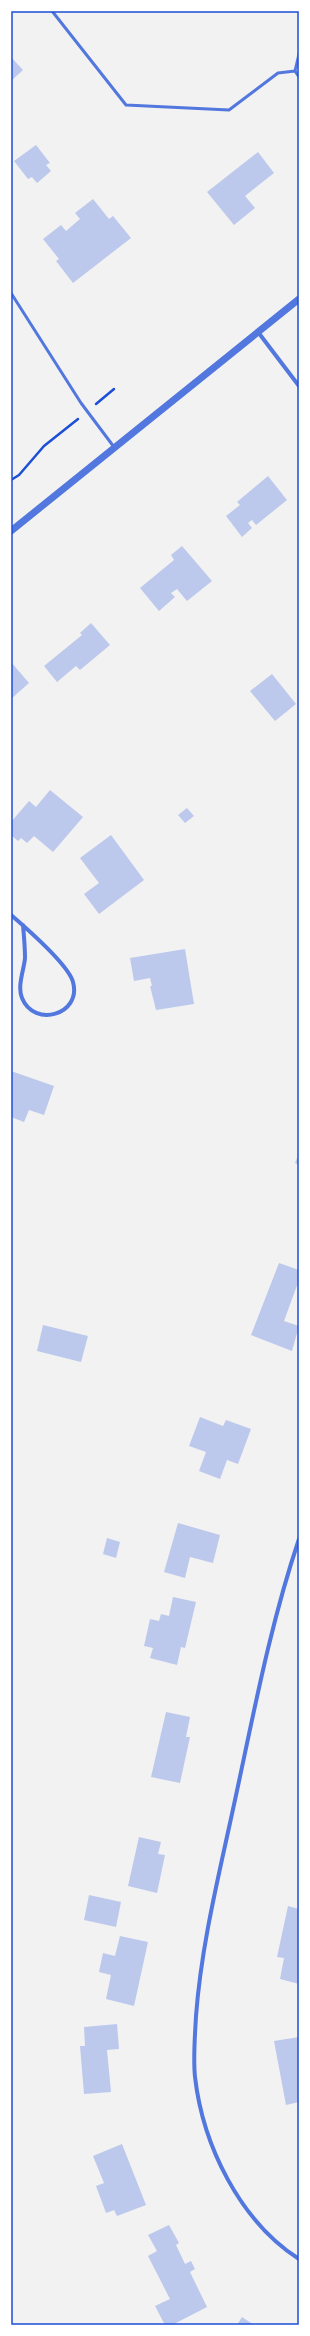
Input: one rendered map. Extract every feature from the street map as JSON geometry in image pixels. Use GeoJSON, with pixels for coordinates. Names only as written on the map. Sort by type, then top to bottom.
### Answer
{"type":"FeatureCollection","features":[{"type":"Feature","properties":{"kind":"street"},"geometry":{"type":"LineString","coordinates":[[11,531],[299,299]]}},
{"type":"Feature","properties":{"kind":"street"},"geometry":{"type":"LineString","coordinates":[[258,332],[299,386]]}},
{"type":"Feature","properties":{"kind":"street"},"geometry":{"type":"LineString","coordinates":[[11,915],[23,925],[60,962],[72,981],[74,990],[72,999],[67,1008],[53,1016],[34,1013],[27,1007],[21,997],[25,950],[23,925]]}},
{"type":"Feature","properties":{"kind":"street"},"geometry":{"type":"LineString","coordinates":[[299,1539],[272,1632],[212,1909],[202,1961],[194,2038],[195,2076],[200,2108],[215,2151],[239,2196],[255,2218],[274,2239],[299,2259]]}},
{"type":"Feature","properties":{"kind":"lane"},"geometry":{"type":"LineString","coordinates":[[52,11],[126,105],[229,110],[278,73],[295,70]]}},
{"type":"Feature","properties":{"kind":"lane"},"geometry":{"type":"LineString","coordinates":[[299,54],[295,70],[299,77]]}},
{"type":"Feature","properties":{"kind":"lane"},"geometry":{"type":"LineString","coordinates":[[11,294],[87,412],[115,448]]}},
{"type":"Feature","properties":{"kind":"path"},"geometry":{"type":"LineString","coordinates":[[11,480],[19,475],[44,446],[114,389]]}},
{"type":"Feature","properties":{"kind":"building"},"geometry":{"type":"Polygon","coordinates":[[[11,57],[23,70],[11,81],[11,57]]]}},
{"type":"Feature","properties":{"kind":"building"},"geometry":{"type":"Polygon","coordinates":[[[36,145],[50,163],[46,165],[51,171],[37,183],[32,177],[28,179],[14,161],[36,145]]]}},
{"type":"Feature","properties":{"kind":"building"},"geometry":{"type":"Polygon","coordinates":[[[258,152],[274,173],[245,196],[255,208],[234,225],[207,192],[258,152]]]}},
{"type":"Feature","properties":{"kind":"building"},"geometry":{"type":"Polygon","coordinates":[[[93,199],[109,219],[113,216],[131,238],[73,283],[56,261],[59,259],[43,239],[61,225],[66,231],[80,219],[75,213],[93,199]]]}},
{"type":"Feature","properties":{"kind":"building"},"geometry":{"type":"Polygon","coordinates":[[[268,476],[287,500],[256,525],[252,520],[248,523],[252,528],[242,537],[226,516],[240,505],[237,502],[268,476]]]}},
{"type":"Feature","properties":{"kind":"building"},"geometry":{"type":"Polygon","coordinates":[[[182,546],[212,581],[187,601],[177,589],[171,593],[175,597],[159,611],[140,588],[174,560],[171,555],[182,546]]]}},
{"type":"Feature","properties":{"kind":"building"},"geometry":{"type":"Polygon","coordinates":[[[91,623],[110,645],[80,670],[76,666],[57,682],[44,666],[82,635],[80,633],[91,623]]]}},
{"type":"Feature","properties":{"kind":"building"},"geometry":{"type":"Polygon","coordinates":[[[11,662],[29,683],[11,699],[11,662]]]}},
{"type":"Feature","properties":{"kind":"building"},"geometry":{"type":"Polygon","coordinates":[[[272,674],[296,704],[275,721],[250,691],[272,674]]]}},
{"type":"Feature","properties":{"kind":"building"},"geometry":{"type":"Polygon","coordinates":[[[50,790],[83,817],[53,852],[34,836],[27,843],[21,838],[18,841],[11,835],[11,822],[29,801],[36,807],[50,790]]]}},
{"type":"Feature","properties":{"kind":"building"},"geometry":{"type":"Polygon","coordinates":[[[187,808],[194,816],[185,823],[178,815],[187,808]]]}},
{"type":"Feature","properties":{"kind":"building"},"geometry":{"type":"Polygon","coordinates":[[[111,835],[144,880],[99,914],[84,894],[99,883],[80,858],[111,835]]]}},
{"type":"Feature","properties":{"kind":"building"},"geometry":{"type":"Polygon","coordinates":[[[185,949],[194,1004],[156,1010],[150,986],[152,986],[150,978],[134,981],[130,958],[185,949]]]}},
{"type":"Feature","properties":{"kind":"building"},"geometry":{"type":"Polygon","coordinates":[[[11,1071],[54,1086],[44,1115],[29,1110],[24,1122],[11,1117],[11,1071]]]}},
{"type":"Feature","properties":{"kind":"building"},"geometry":{"type":"Polygon","coordinates":[[[299,1153],[299,1165],[295,1163],[299,1153]]]}},
{"type":"Feature","properties":{"kind":"building"},"geometry":{"type":"Polygon","coordinates":[[[279,1263],[299,1270],[299,1280],[284,1321],[299,1326],[292,1351],[251,1335],[279,1263]]]}},
{"type":"Feature","properties":{"kind":"building"},"geometry":{"type":"Polygon","coordinates":[[[43,1325],[88,1336],[81,1362],[37,1351],[43,1325]]]}},
{"type":"Feature","properties":{"kind":"building"},"geometry":{"type":"Polygon","coordinates":[[[200,1417],[223,1426],[226,1420],[251,1429],[238,1464],[227,1460],[220,1479],[199,1471],[206,1452],[189,1446],[200,1417]]]}},
{"type":"Feature","properties":{"kind":"building"},"geometry":{"type":"Polygon","coordinates":[[[178,1523],[220,1535],[213,1563],[190,1557],[185,1578],[164,1572],[178,1523]]]}},
{"type":"Feature","properties":{"kind":"building"},"geometry":{"type":"Polygon","coordinates":[[[107,1538],[120,1542],[116,1558],[103,1554],[107,1538]]]}},
{"type":"Feature","properties":{"kind":"building"},"geometry":{"type":"Polygon","coordinates":[[[173,1597],[196,1602],[185,1648],[181,1647],[177,1665],[150,1658],[153,1648],[144,1646],[150,1619],[159,1621],[161,1614],[169,1616],[173,1597]]]}},
{"type":"Feature","properties":{"kind":"building"},"geometry":{"type":"Polygon","coordinates":[[[166,1712],[190,1717],[186,1737],[190,1737],[180,1783],[151,1777],[166,1712]]]}},
{"type":"Feature","properties":{"kind":"building"},"geometry":{"type":"Polygon","coordinates":[[[139,1837],[161,1842],[158,1854],[165,1855],[157,1893],[128,1886],[139,1837]]]}},
{"type":"Feature","properties":{"kind":"building"},"geometry":{"type":"Polygon","coordinates":[[[89,1895],[121,1902],[116,1927],[84,1920],[89,1895]]]}},
{"type":"Feature","properties":{"kind":"building"},"geometry":{"type":"Polygon","coordinates":[[[288,1906],[299,1909],[299,1984],[280,1979],[284,1958],[277,1957],[288,1906]]]}},
{"type":"Feature","properties":{"kind":"building"},"geometry":{"type":"Polygon","coordinates":[[[120,1936],[148,1942],[134,2006],[106,1999],[111,1975],[99,1972],[103,1953],[115,1956],[120,1936]]]}},
{"type":"Feature","properties":{"kind":"building"},"geometry":{"type":"Polygon","coordinates":[[[117,2024],[119,2049],[107,2050],[111,2092],[84,2094],[80,2046],[85,2046],[84,2027],[117,2024]]]}},
{"type":"Feature","properties":{"kind":"building"},"geometry":{"type":"Polygon","coordinates":[[[299,2037],[299,2102],[286,2105],[274,2041],[299,2037]]]}},
{"type":"Feature","properties":{"kind":"building"},"geometry":{"type":"Polygon","coordinates":[[[122,2144],[146,2205],[117,2216],[114,2210],[106,2213],[96,2186],[104,2183],[93,2156],[122,2144]]]}},
{"type":"Feature","properties":{"kind":"building"},"geometry":{"type":"Polygon","coordinates":[[[169,2225],[179,2243],[176,2245],[185,2264],[191,2261],[195,2269],[190,2272],[207,2307],[172,2325],[165,2325],[155,2306],[170,2299],[148,2256],[157,2251],[148,2235],[169,2225]]]}},
{"type":"Feature","properties":{"kind":"building"},"geometry":{"type":"Polygon","coordinates":[[[242,2317],[254,2325],[237,2325],[242,2317]]]}}]}
